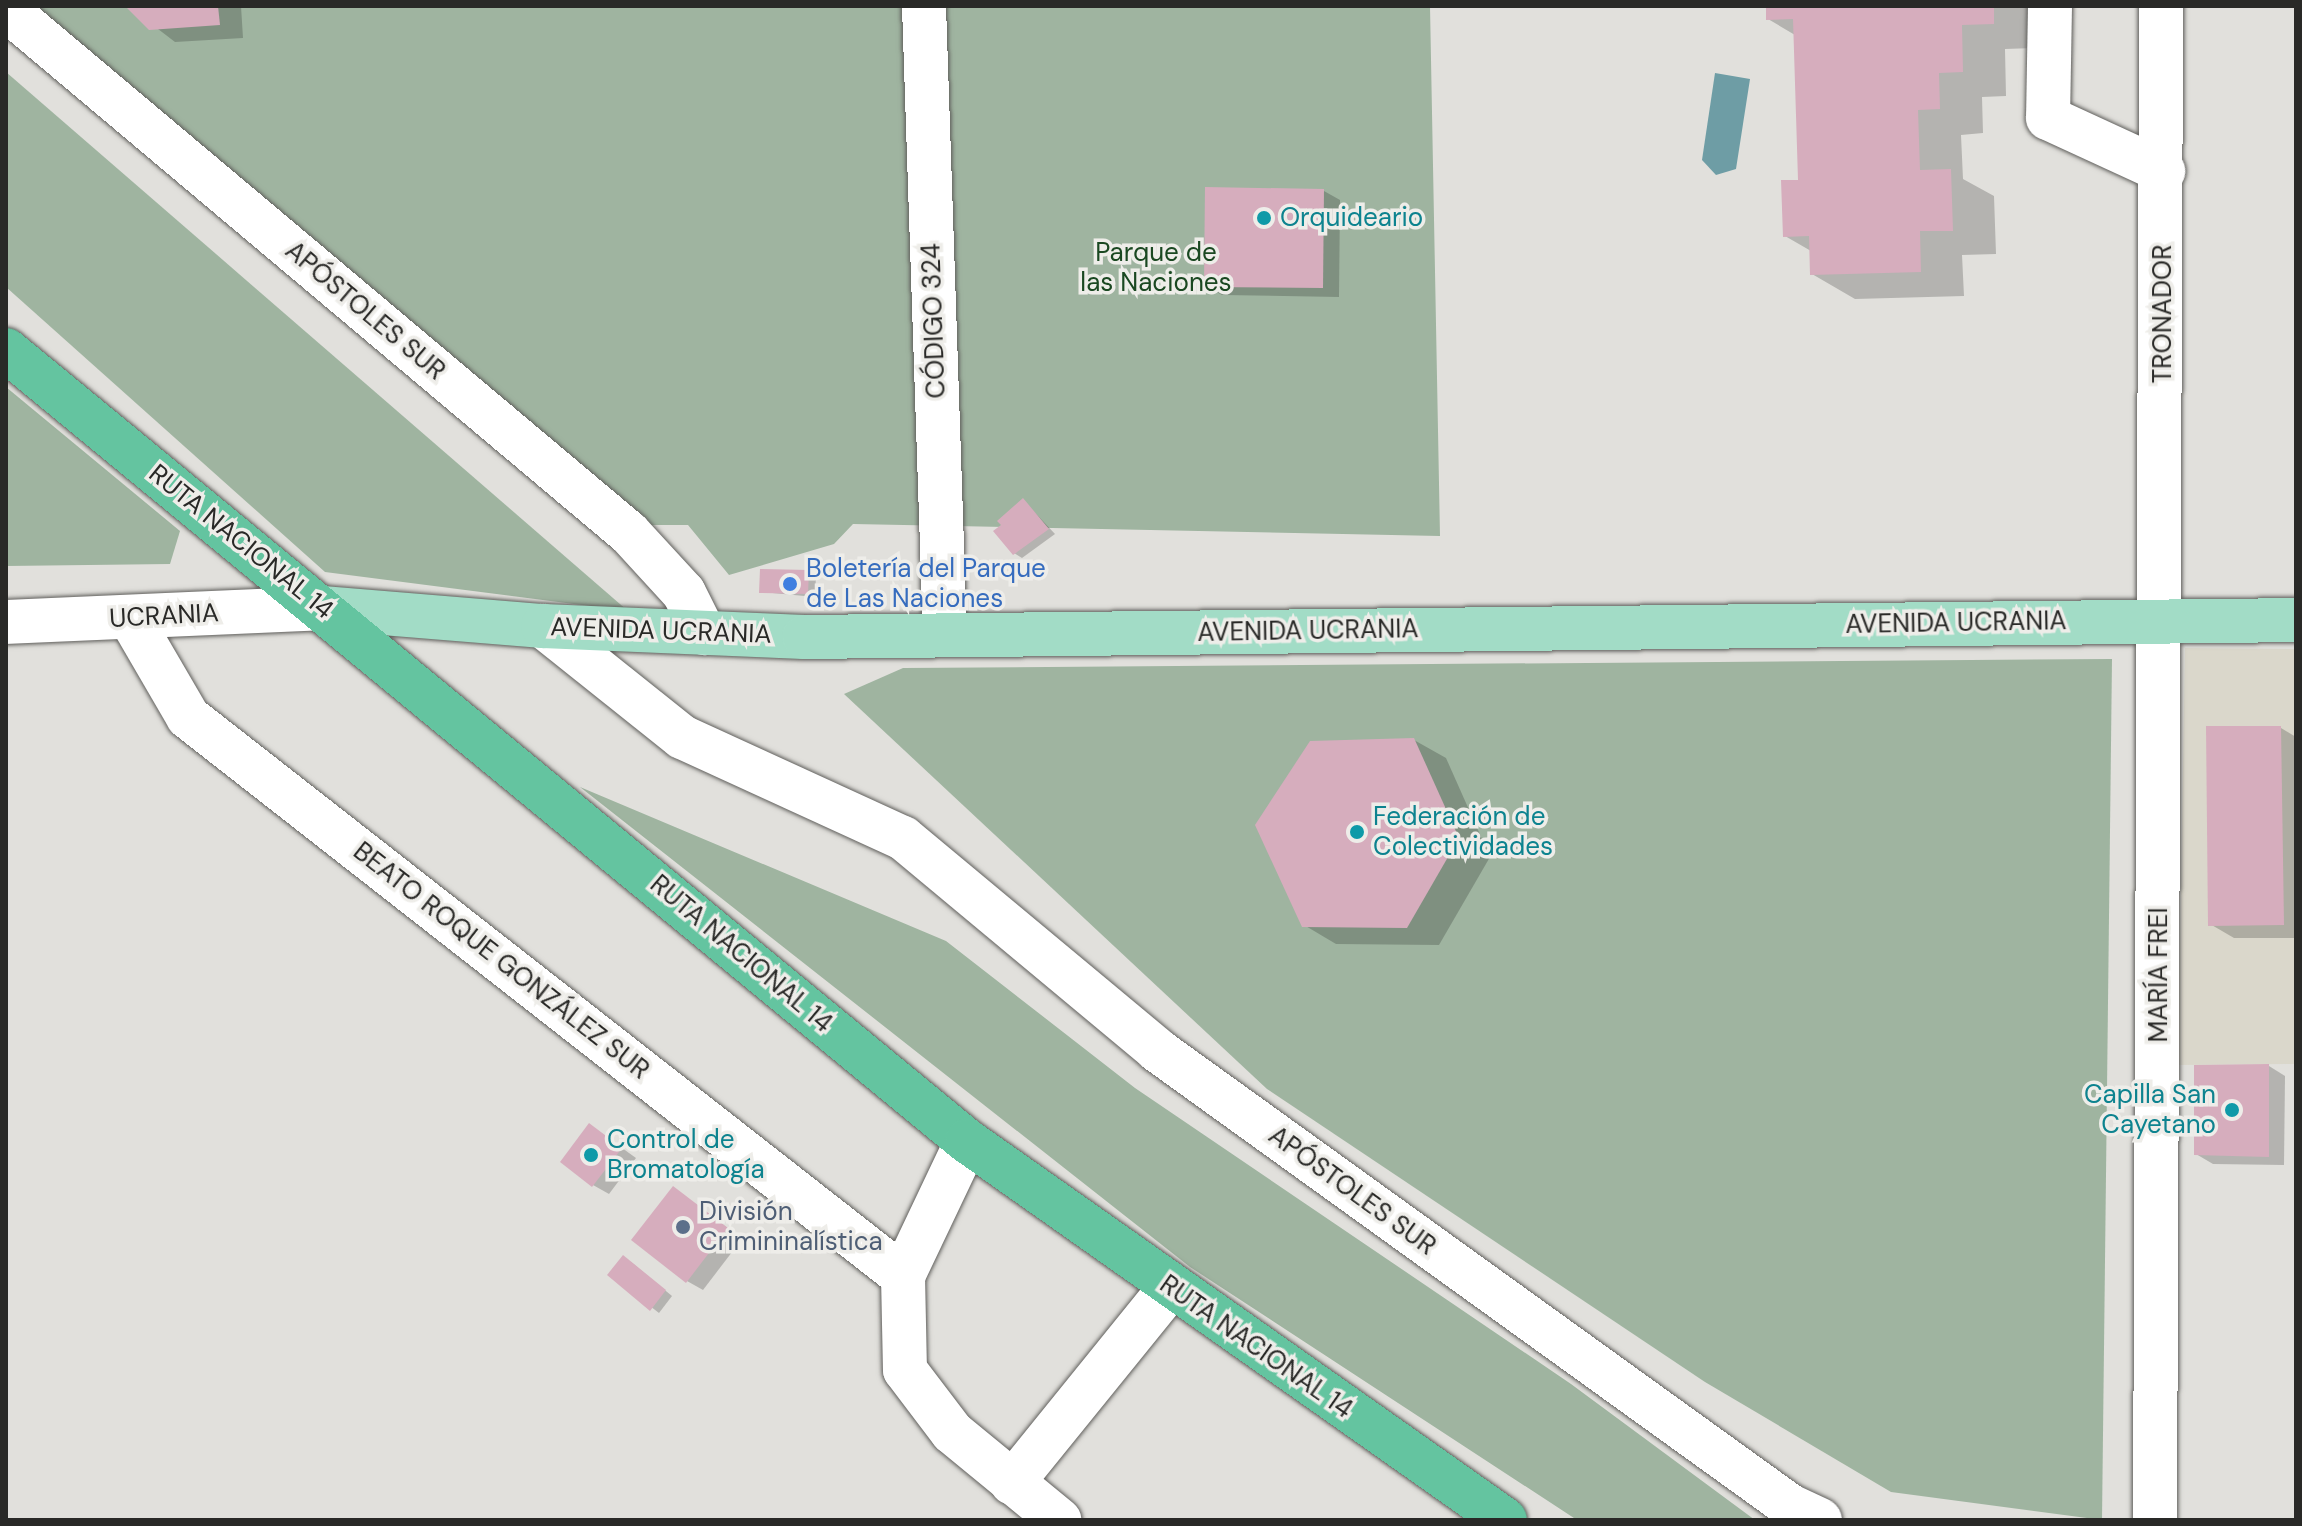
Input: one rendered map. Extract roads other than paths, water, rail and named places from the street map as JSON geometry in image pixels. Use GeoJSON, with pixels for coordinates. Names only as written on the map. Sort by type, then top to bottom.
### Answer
{"type":"FeatureCollection","features":[{"type":"Feature","properties":{"kind":"highway","name":"RUTA NACIONAL 14"},"geometry":{"type":"LineString","coordinates":[[6,350],[967,1141],[1170,1288],[1505,1520]]}},
{"type":"Feature","properties":{"kind":"main road","name":"AVENIDA UCRANIA"},"geometry":{"type":"LineString","coordinates":[[322,608],[543,626],[704,633],[945,635],[2296,620]]}},
{"type":"Feature","properties":{"kind":"street","name":"CÓDIGO 324"},"geometry":{"type":"LineString","coordinates":[[924,6],[945,635]]}},
{"type":"Feature","properties":{"kind":"street"},"geometry":{"type":"LineString","coordinates":[[2050,6],[2048,118],[2163,171]]}},
{"type":"Feature","properties":{"kind":"street","name":"TRONADOR"},"geometry":{"type":"LineString","coordinates":[[2161,6],[2162,621]]}},
{"type":"Feature","properties":{"kind":"street","name":"APÓSTOLES SUR"},"geometry":{"type":"LineString","coordinates":[[9,11],[629,533],[684,593],[704,633]]}},
{"type":"Feature","properties":{"kind":"street","name":"UCRANIA"},"geometry":{"type":"LineString","coordinates":[[6,622],[131,619],[322,608]]}},
{"type":"Feature","properties":{"kind":"street","name":"BEATO ROQUE GONZÁLEZ SUR"},"geometry":{"type":"LineString","coordinates":[[131,619],[188,717],[903,1276]]}},
{"type":"Feature","properties":{"kind":"street","name":"MARÍA FREI"},"geometry":{"type":"LineString","coordinates":[[2155,1520],[2162,621]]}},
{"type":"Feature","properties":{"kind":"street","name":"APÓSTOLES SUR"},"geometry":{"type":"LineString","coordinates":[[543,626],[682,737],[903,838],[1157,1050],[1790,1506],[1820,1520]]}},
{"type":"Feature","properties":{"kind":"street"},"geometry":{"type":"LineString","coordinates":[[967,1141],[903,1276],[905,1370],[952,1432],[1059,1520]]}},
{"type":"Feature","properties":{"kind":"street"},"geometry":{"type":"LineString","coordinates":[[1012,1483],[1170,1288]]}},
{"type":"Feature","properties":{"kind":"water"},"geometry":{"type":"Polygon","coordinates":[[[1715,73],[1750,79],[1736,169],[1716,175],[1702,160],[1715,73]]]}},
{"type":"Feature","properties":{"kind":"place","name":"Orquideario"},"geometry":{"type":"Point","coordinates":[1264,218]}},
{"type":"Feature","properties":{"kind":"place","name":"Boletería del Parque de Las Naciones"},"geometry":{"type":"Point","coordinates":[790,584]}},
{"type":"Feature","properties":{"kind":"place","name":"Federación de Colectividades"},"geometry":{"type":"Point","coordinates":[1357,832]}},
{"type":"Feature","properties":{"kind":"place","name":"Capilla San Cayetano"},"geometry":{"type":"Point","coordinates":[2232,1110]}},
{"type":"Feature","properties":{"kind":"place","name":"Control de Bromatología"},"geometry":{"type":"Point","coordinates":[591,1155]}},
{"type":"Feature","properties":{"kind":"place","name":"División Crimininalística"},"geometry":{"type":"Point","coordinates":[683,1227]}},
{"type":"Feature","properties":{"kind":"park label","name":"Parque de las Naciones"},"geometry":{"type":"Point","coordinates":[1156,268]}}]}
